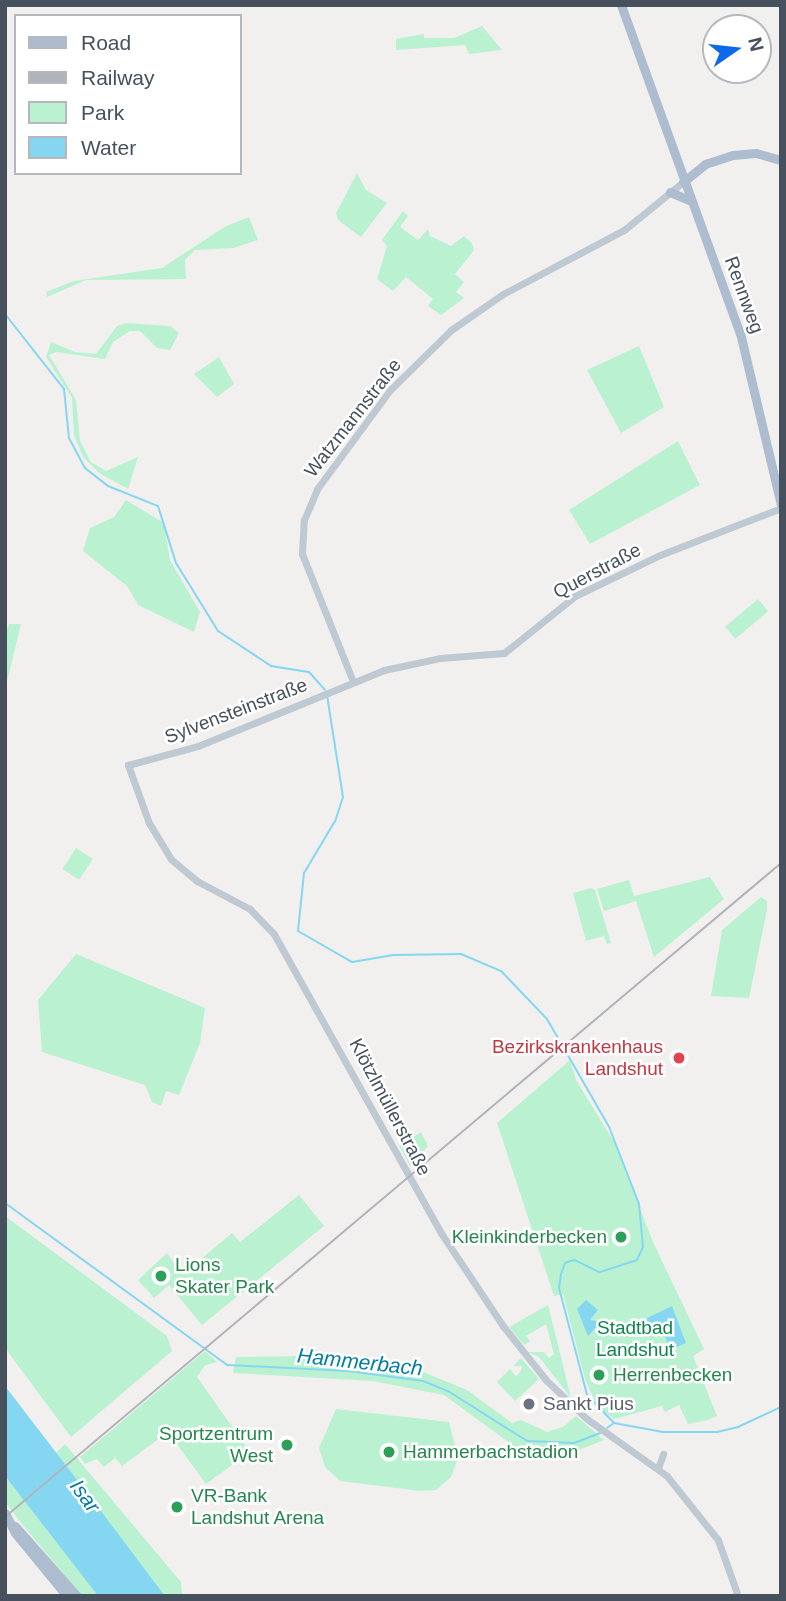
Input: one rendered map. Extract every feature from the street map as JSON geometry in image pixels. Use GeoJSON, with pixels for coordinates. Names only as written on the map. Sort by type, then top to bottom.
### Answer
{"type":"FeatureCollection","features":[{"type":"Feature","properties":{"kind":"main road","name":"Rennweg"},"geometry":{"type":"LineString","coordinates":[[621,5],[682,182],[746,353],[781,506]]}},
{"type":"Feature","properties":{"kind":"main road"},"geometry":{"type":"LineString","coordinates":[[682,182],[698,169],[747,153],[781,160]]}},
{"type":"Feature","properties":{"kind":"main road"},"geometry":{"type":"LineString","coordinates":[[675,160],[698,169]]}},
{"type":"Feature","properties":{"kind":"main road"},"geometry":{"type":"LineString","coordinates":[[670,192],[690,200]]}},
{"type":"Feature","properties":{"kind":"main road"},"geometry":{"type":"LineString","coordinates":[[5,1513],[77,1596]]}},
{"type":"Feature","properties":{"kind":"main road"},"geometry":{"type":"LineString","coordinates":[[15,1526],[15,1533],[67,1596]]}},
{"type":"Feature","properties":{"kind":"street","name":"Watzmannstraße"},"geometry":{"type":"LineString","coordinates":[[352,679],[302,554],[304,520],[317,489],[390,390],[451,330],[503,294],[624,230],[682,182]]}},
{"type":"Feature","properties":{"kind":"street","name":"Querstraße"},"geometry":{"type":"LineString","coordinates":[[352,679],[440,658],[504,653],[575,596],[660,555],[781,506]]}},
{"type":"Feature","properties":{"kind":"street","name":"Sylvensteinstraße"},"geometry":{"type":"LineString","coordinates":[[128,765],[198,746],[327,693],[352,679]]}},
{"type":"Feature","properties":{"kind":"street","name":"Klötzlmüllerstraße"},"geometry":{"type":"LineString","coordinates":[[128,765],[149,822],[171,859],[197,881],[250,909],[274,934],[471,1281],[546,1380],[610,1436],[658,1468],[718,1540],[738,1596]]}},
{"type":"Feature","properties":{"kind":"street"},"geometry":{"type":"LineString","coordinates":[[658,1468],[663,1454]]}},
{"type":"Feature","properties":{"kind":"green space"},"geometry":{"type":"Polygon","coordinates":[[[482,26],[502,50],[469,54],[465,45],[396,50],[396,39],[424,34],[424,38],[454,38],[482,26]]]}},
{"type":"Feature","properties":{"kind":"green space"},"geometry":{"type":"Polygon","coordinates":[[[357,173],[366,190],[387,203],[361,237],[338,220],[336,213],[357,173]]]}},
{"type":"Feature","properties":{"kind":"green space"},"geometry":{"type":"Polygon","coordinates":[[[403,211],[408,216],[400,227],[418,240],[428,229],[430,236],[451,246],[464,236],[472,243],[474,250],[455,274],[464,282],[456,292],[464,298],[441,315],[428,306],[433,299],[406,277],[393,291],[377,279],[387,246],[382,240],[403,211]]]}},
{"type":"Feature","properties":{"kind":"green space"},"geometry":{"type":"Polygon","coordinates":[[[249,217],[258,240],[233,248],[195,250],[185,260],[186,279],[86,280],[47,297],[46,292],[74,281],[162,268],[226,226],[249,217]]]}},
{"type":"Feature","properties":{"kind":"green space"},"geometry":{"type":"Polygon","coordinates":[[[126,323],[170,326],[179,333],[170,350],[157,348],[140,331],[130,331],[113,342],[105,359],[56,352],[49,355],[76,400],[80,441],[91,462],[106,471],[138,457],[128,489],[99,473],[83,457],[74,435],[72,398],[46,357],[51,342],[75,352],[96,354],[117,326],[126,323]]]}},
{"type":"Feature","properties":{"kind":"green space"},"geometry":{"type":"Polygon","coordinates":[[[639,346],[664,407],[621,433],[587,370],[639,346]]]}},
{"type":"Feature","properties":{"kind":"green space"},"geometry":{"type":"Polygon","coordinates":[[[219,357],[234,384],[217,397],[194,374],[219,357]]]}},
{"type":"Feature","properties":{"kind":"green space"},"geometry":{"type":"Polygon","coordinates":[[[678,441],[700,485],[590,544],[569,510],[678,441]]]}},
{"type":"Feature","properties":{"kind":"green space"},"geometry":{"type":"Polygon","coordinates":[[[126,500],[164,523],[170,560],[200,612],[194,632],[138,605],[127,586],[83,551],[90,528],[114,517],[126,500]]]}},
{"type":"Feature","properties":{"kind":"green space"},"geometry":{"type":"Polygon","coordinates":[[[758,599],[768,611],[735,639],[725,627],[758,599]]]}},
{"type":"Feature","properties":{"kind":"green space"},"geometry":{"type":"Polygon","coordinates":[[[9,624],[21,624],[5,690],[5,635],[9,624]]]}},
{"type":"Feature","properties":{"kind":"green space"},"geometry":{"type":"Polygon","coordinates":[[[76,848],[93,859],[79,880],[62,869],[76,848]]]}},
{"type":"Feature","properties":{"kind":"green space"},"geometry":{"type":"Polygon","coordinates":[[[710,877],[724,899],[654,957],[636,901],[604,911],[597,889],[629,880],[634,896],[710,877]]]}},
{"type":"Feature","properties":{"kind":"green space"},"geometry":{"type":"Polygon","coordinates":[[[591,888],[595,890],[611,943],[607,944],[604,936],[586,941],[573,893],[591,888]]]}},
{"type":"Feature","properties":{"kind":"green space"},"geometry":{"type":"Polygon","coordinates":[[[761,897],[767,901],[767,910],[749,998],[711,996],[722,930],[761,897]]]}},
{"type":"Feature","properties":{"kind":"green space"},"geometry":{"type":"Polygon","coordinates":[[[76,954],[205,1008],[200,1043],[179,1095],[166,1091],[161,1106],[152,1102],[145,1085],[42,1052],[38,1000],[76,954]]]}},
{"type":"Feature","properties":{"kind":"green space","name":"Stadtbad Landshut"},"geometry":{"type":"Polygon","coordinates":[[[570,1060],[576,1080],[614,1142],[653,1242],[704,1349],[693,1356],[717,1416],[708,1420],[688,1424],[679,1405],[665,1412],[662,1406],[614,1419],[597,1406],[585,1379],[563,1294],[554,1296],[497,1123],[570,1060]]]}},
{"type":"Feature","properties":{"kind":"green space"},"geometry":{"type":"Polygon","coordinates":[[[421,1132],[428,1146],[410,1166],[399,1145],[421,1132]]]}},
{"type":"Feature","properties":{"kind":"green space"},"geometry":{"type":"Polygon","coordinates":[[[299,1195],[324,1226],[202,1325],[169,1285],[154,1298],[138,1280],[167,1253],[182,1275],[232,1233],[240,1242],[299,1195]]]}},
{"type":"Feature","properties":{"kind":"green space"},"geometry":{"type":"Polygon","coordinates":[[[5,1216],[167,1336],[172,1351],[71,1437],[5,1348],[5,1216]]]}},
{"type":"Feature","properties":{"kind":"green space"},"geometry":{"type":"Polygon","coordinates":[[[548,1305],[571,1398],[539,1357],[528,1352],[544,1352],[549,1358],[554,1354],[546,1324],[526,1336],[530,1341],[524,1345],[509,1327],[548,1305]]]}},
{"type":"Feature","properties":{"kind":"green space"},"geometry":{"type":"Polygon","coordinates":[[[205,1351],[217,1362],[205,1365],[197,1377],[250,1452],[206,1484],[168,1432],[122,1466],[115,1458],[104,1467],[97,1459],[85,1464],[80,1457],[205,1351]]]}},
{"type":"Feature","properties":{"kind":"green space"},"geometry":{"type":"Polygon","coordinates":[[[306,1356],[416,1369],[467,1390],[512,1423],[521,1420],[547,1432],[563,1427],[576,1416],[604,1440],[569,1454],[536,1454],[518,1449],[444,1395],[373,1381],[233,1373],[236,1357],[306,1356]]]}},
{"type":"Feature","properties":{"kind":"green space"},"geometry":{"type":"Polygon","coordinates":[[[521,1358],[539,1379],[515,1401],[497,1382],[510,1369],[516,1376],[520,1373],[522,1366],[513,1366],[521,1358]]]}},
{"type":"Feature","properties":{"kind":"green space","name":"Hammerbachstadion"},"geometry":{"type":"Polygon","coordinates":[[[336,1409],[449,1422],[458,1458],[451,1477],[436,1490],[420,1491],[340,1481],[325,1467],[319,1448],[336,1409]]]}},
{"type":"Feature","properties":{"kind":"green space"},"geometry":{"type":"Polygon","coordinates":[[[65,1444],[181,1582],[182,1596],[165,1596],[56,1453],[65,1444]]]}},
{"type":"Feature","properties":{"kind":"green space"},"geometry":{"type":"Polygon","coordinates":[[[5,1476],[98,1596],[82,1596],[22,1524],[5,1502],[5,1476]]]}},
{"type":"Feature","properties":{"kind":"water"},"geometry":{"type":"Polygon","coordinates":[[[586,1300],[598,1310],[590,1320],[601,1322],[588,1336],[577,1309],[586,1300]]]}},
{"type":"Feature","properties":{"kind":"water"},"geometry":{"type":"Polygon","coordinates":[[[672,1306],[686,1343],[670,1350],[662,1327],[647,1331],[643,1320],[672,1306]]]}},
{"type":"Feature","properties":{"kind":"water","name":"Isar"},"geometry":{"type":"Polygon","coordinates":[[[5,1386],[165,1596],[98,1596],[5,1476],[5,1386]]]}},
{"type":"Feature","properties":{"kind":"waterway"},"geometry":{"type":"LineString","coordinates":[[5,314],[64,389],[69,438],[85,468],[108,486],[158,506],[176,563],[218,631],[271,666],[309,672],[325,690]]}},
{"type":"Feature","properties":{"kind":"waterway"},"geometry":{"type":"LineString","coordinates":[[327,695],[343,797],[335,821],[304,873],[298,931],[352,962],[393,955],[461,954],[501,971],[547,1019],[609,1127],[639,1204],[643,1247],[637,1260],[599,1272],[574,1260],[565,1263],[559,1288],[587,1395],[614,1423]]}},
{"type":"Feature","properties":{"kind":"waterway","name":"Hammerbach"},"geometry":{"type":"LineString","coordinates":[[5,1203],[227,1365],[348,1371],[423,1381],[448,1391],[527,1441],[574,1443],[600,1433]]}},
{"type":"Feature","properties":{"kind":"waterway","name":"Hammerbach"},"geometry":{"type":"LineString","coordinates":[[607,1428],[614,1423],[663,1432],[717,1432],[738,1427],[781,1407]]}},
{"type":"Feature","properties":{"kind":"railway"},"geometry":{"type":"LineString","coordinates":[[5,1517],[781,863]]}},
{"type":"Feature","properties":{"kind":"place","name":"Bezirkskrankenhaus Landshut"},"geometry":{"type":"Point","coordinates":[679,1058]}},
{"type":"Feature","properties":{"kind":"place","name":"Kleinkinderbecken"},"geometry":{"type":"Point","coordinates":[621,1237]}},
{"type":"Feature","properties":{"kind":"place","name":"Lions Skater Park"},"geometry":{"type":"Point","coordinates":[161,1276]}},
{"type":"Feature","properties":{"kind":"place","name":"Herrenbecken"},"geometry":{"type":"Point","coordinates":[599,1375]}},
{"type":"Feature","properties":{"kind":"place","name":"Sankt Pius"},"geometry":{"type":"Point","coordinates":[529,1404]}},
{"type":"Feature","properties":{"kind":"place","name":"Sportzentrum West"},"geometry":{"type":"Point","coordinates":[287,1445]}},
{"type":"Feature","properties":{"kind":"place","name":"Hammerbachstadion"},"geometry":{"type":"Point","coordinates":[389,1452]}},
{"type":"Feature","properties":{"kind":"place","name":"VR-Bank Landshut Arena"},"geometry":{"type":"Point","coordinates":[177,1507]}}]}
